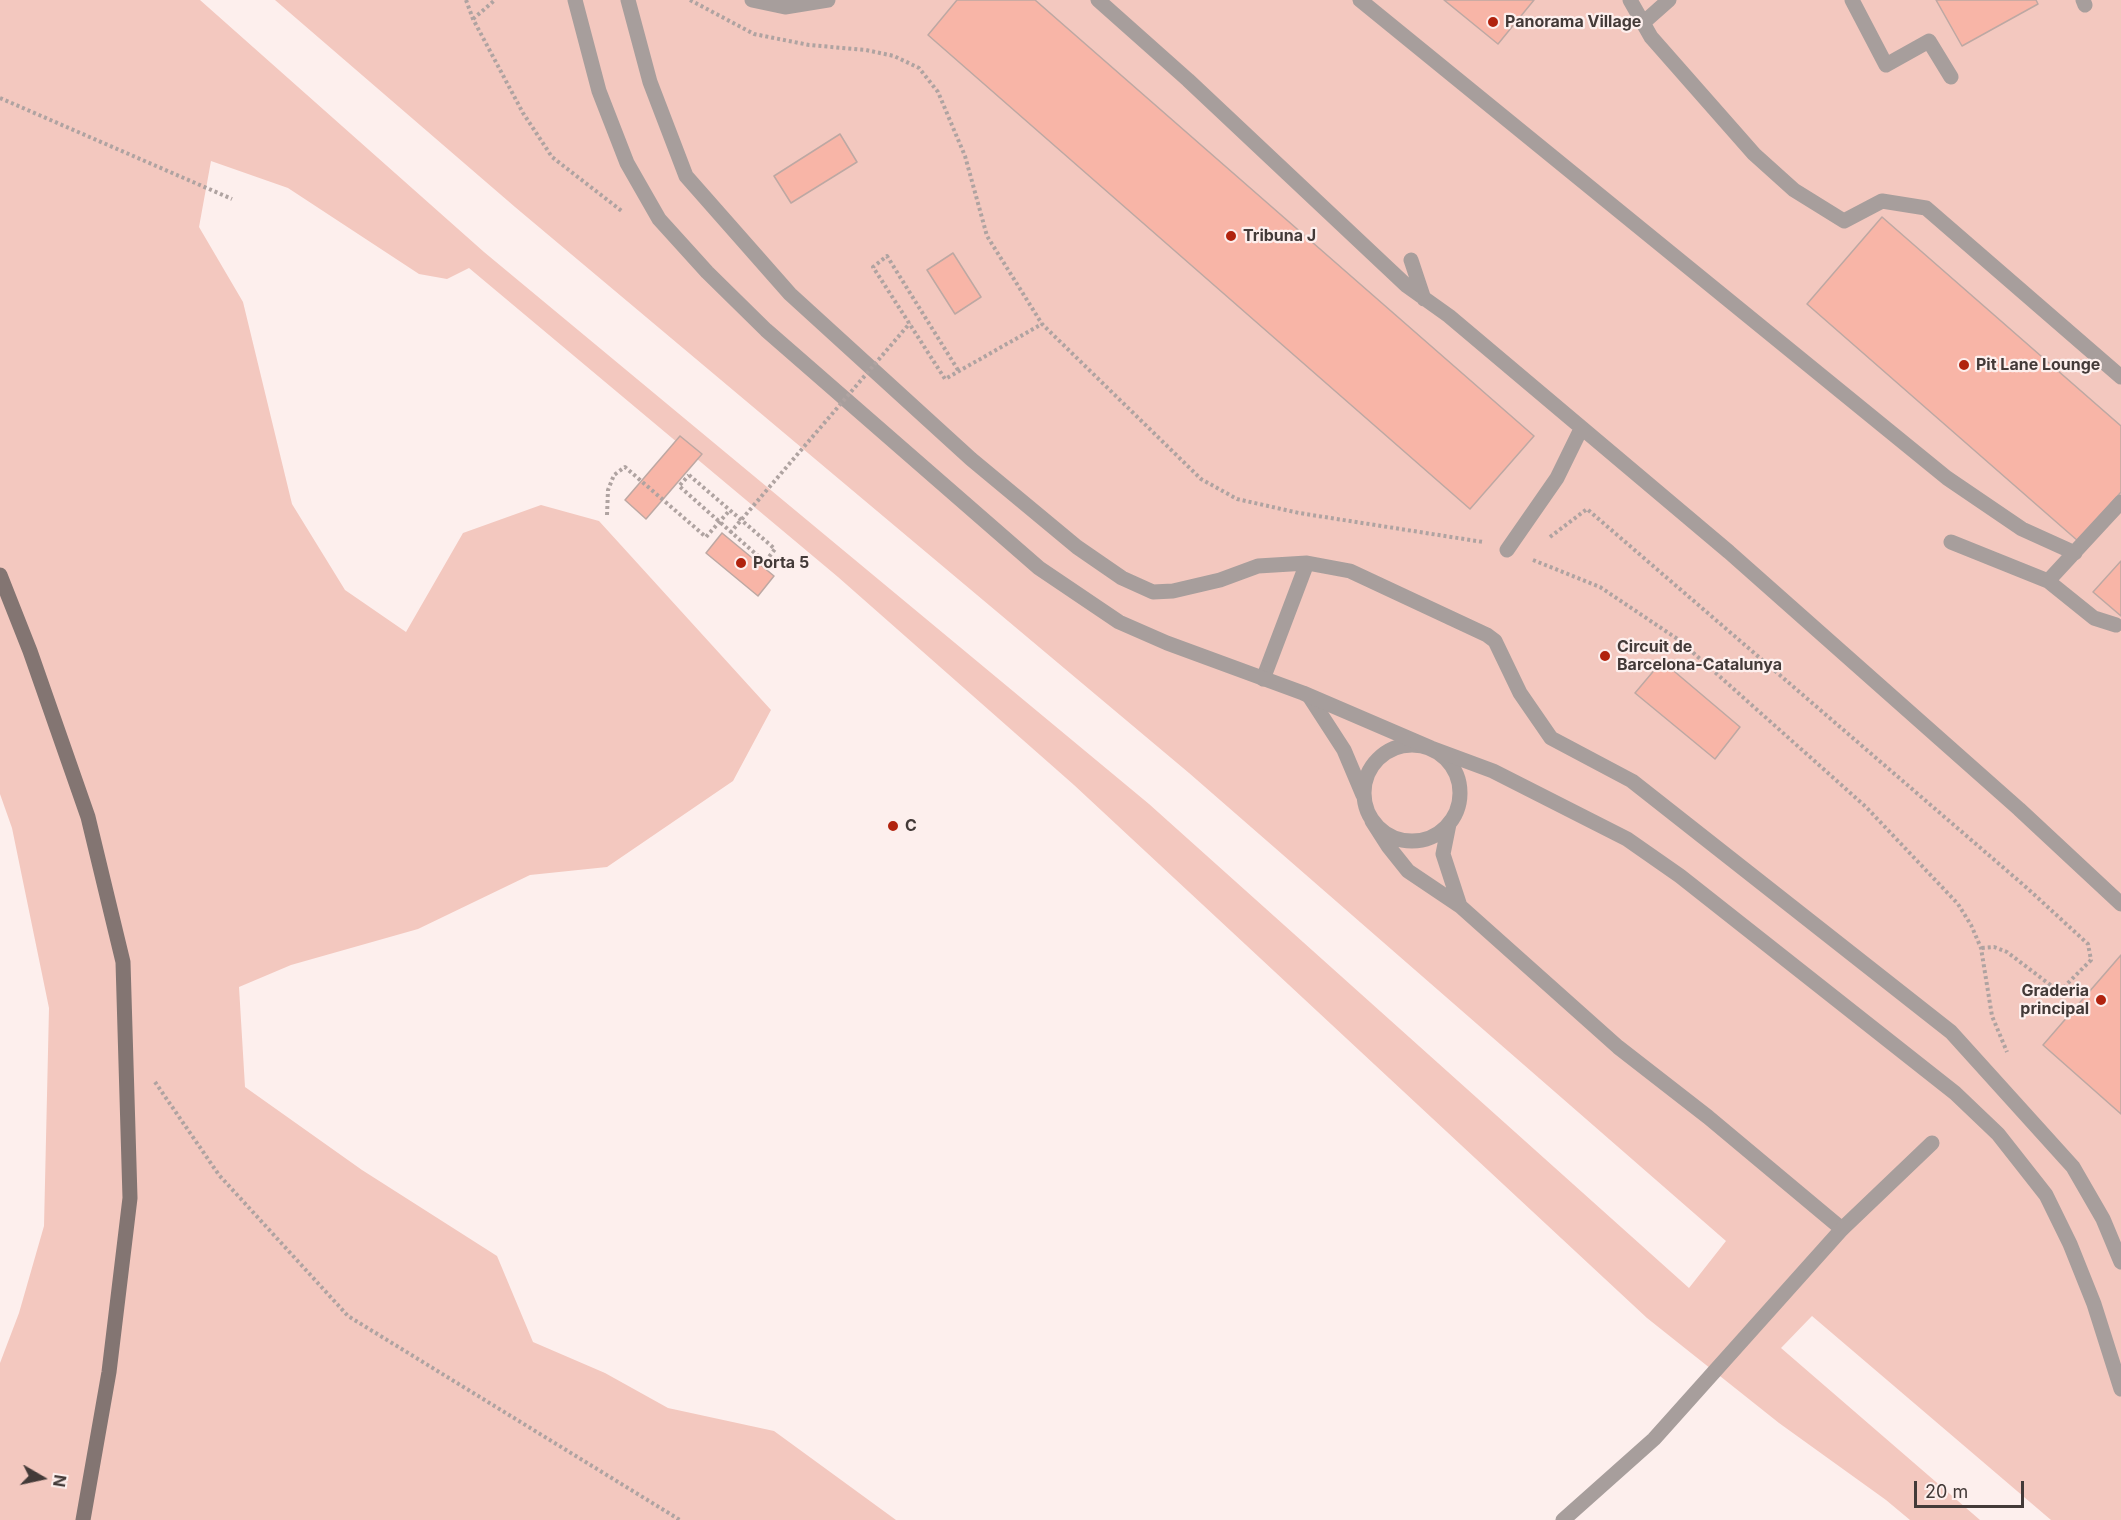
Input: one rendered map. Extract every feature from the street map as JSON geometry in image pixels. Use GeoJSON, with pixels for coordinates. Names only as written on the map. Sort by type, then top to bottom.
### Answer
{"type":"FeatureCollection","features":[{"type":"Feature","properties":{"kind":"street"},"geometry":{"type":"LineString","coordinates":[[574,0],[599,91],[627,163],[659,219],[707,272],[766,330],[1039,568],[1119,622],[1493,771],[1627,839],[1680,876],[1954,1093],[1998,1134],[2046,1195],[2070,1244],[2090,1294],[2121,1389]]}},
{"type":"Feature","properties":{"kind":"street"},"geometry":{"type":"LineString","coordinates":[[628,0],[650,82],[686,176],[790,294],[971,459],[1077,547],[1122,578],[1153,592],[1173,591],[1220,580],[1258,566],[1307,563],[1350,571],[1495,641],[1520,693],[1551,738],[1632,781],[1951,1032],[2073,1167],[2103,1219],[2121,1262]]}},
{"type":"Feature","properties":{"kind":"street"},"geometry":{"type":"LineString","coordinates":[[752,0],[784,7],[828,0]]}},
{"type":"Feature","properties":{"kind":"street"},"geometry":{"type":"LineString","coordinates":[[1098,0],[1241,129],[1399,279],[1449,316],[1729,552],[2019,809],[2121,904]]}},
{"type":"Feature","properties":{"kind":"street"},"geometry":{"type":"LineString","coordinates":[[1360,0],[1947,478],[2022,529],[2074,553]]}},
{"type":"Feature","properties":{"kind":"street"},"geometry":{"type":"LineString","coordinates":[[1630,0],[1651,37],[1754,153],[1794,190],[1844,221],[1882,201],[1926,208],[2121,377]]}},
{"type":"Feature","properties":{"kind":"street"},"geometry":{"type":"LineString","coordinates":[[1643,23],[1669,0]]}},
{"type":"Feature","properties":{"kind":"street"},"geometry":{"type":"LineString","coordinates":[[1852,0],[1886,65],[1929,41],[1951,77]]}},
{"type":"Feature","properties":{"kind":"street"},"geometry":{"type":"LineString","coordinates":[[1411,260],[1424,298]]}},
{"type":"Feature","properties":{"kind":"street"},"geometry":{"type":"LineString","coordinates":[[1507,550],[1557,478],[1581,429]]}},
{"type":"Feature","properties":{"kind":"street"},"geometry":{"type":"LineString","coordinates":[[2048,581],[2121,502]]}},
{"type":"Feature","properties":{"kind":"street"},"geometry":{"type":"LineString","coordinates":[[1951,542],[2048,581],[2094,618],[2116,625]]}},
{"type":"Feature","properties":{"kind":"street"},"geometry":{"type":"LineString","coordinates":[[1263,679],[1307,563]]}},
{"type":"Feature","properties":{"kind":"street"},"geometry":{"type":"LineString","coordinates":[[0,575],[30,651],[88,817],[123,962],[130,1198],[110,1372],[83,1520]]}},
{"type":"Feature","properties":{"kind":"street"},"geometry":{"type":"LineString","coordinates":[[1309,696],[1344,750],[1372,821],[1408,871],[1460,906],[1618,1047],[1708,1117],[1842,1229]]}},
{"type":"Feature","properties":{"kind":"street"},"geometry":{"type":"LineString","coordinates":[[1364,798],[1367,773],[1383,754],[1407,744],[1431,748],[1451,764],[1460,788],[1458,807],[1449,824],[1443,854],[1460,906]]}},
{"type":"Feature","properties":{"kind":"street"},"geometry":{"type":"LineString","coordinates":[[1372,821],[1392,837],[1417,841],[1440,832],[1449,824]]}},
{"type":"Feature","properties":{"kind":"street"},"geometry":{"type":"LineString","coordinates":[[1563,1520],[1654,1439],[1842,1229],[1932,1143]]}},
{"type":"Feature","properties":{"kind":"path"},"geometry":{"type":"LineString","coordinates":[[466,0],[473,19],[524,113],[552,157],[625,213],[659,219]]}},
{"type":"Feature","properties":{"kind":"path"},"geometry":{"type":"LineString","coordinates":[[473,19],[495,0]]}},
{"type":"Feature","properties":{"kind":"path"},"geometry":{"type":"LineString","coordinates":[[690,0],[754,34],[809,45],[866,50],[894,56],[920,68],[938,92],[965,156],[987,236],[1042,324],[1201,479],[1237,499],[1299,513],[1463,538],[1507,550],[1600,587],[1679,640],[1867,808],[1958,904],[1981,948],[1992,1016],[2012,1062]]}},
{"type":"Feature","properties":{"kind":"path"},"geometry":{"type":"LineString","coordinates":[[0,98],[232,199]]}},
{"type":"Feature","properties":{"kind":"path"},"geometry":{"type":"LineString","coordinates":[[958,370],[887,256],[873,267],[945,379],[1042,324]]}},
{"type":"Feature","properties":{"kind":"path"},"geometry":{"type":"LineString","coordinates":[[730,533],[910,323]]}},
{"type":"Feature","properties":{"kind":"path"},"geometry":{"type":"LineString","coordinates":[[607,515],[608,490],[614,475],[625,467],[706,537],[730,510]]}},
{"type":"Feature","properties":{"kind":"path"},"geometry":{"type":"LineString","coordinates":[[689,476],[730,510],[775,549],[765,562],[679,486],[689,476]]}},
{"type":"Feature","properties":{"kind":"path"},"geometry":{"type":"LineString","coordinates":[[1549,538],[1587,509],[2028,888],[2088,944],[2091,960],[2064,987],[2057,990],[2007,952],[1994,947],[1981,948]]}},
{"type":"Feature","properties":{"kind":"path"},"geometry":{"type":"LineString","coordinates":[[155,1082],[219,1175],[348,1316],[680,1520]]}},
{"type":"Feature","properties":{"kind":"shaded area","name":"Circuit de Barcelona-Catalunya"},"geometry":{"type":"Polygon","coordinates":[[[0,0],[200,0],[484,252],[1149,804],[1689,1288],[1726,1241],[1189,773],[515,207],[275,0],[2121,0],[2121,1520],[2051,1520],[1812,1316],[1781,1348],[1980,1520],[1910,1520],[1779,1423],[1647,1318],[1074,785],[838,577],[469,268],[447,279],[419,274],[288,188],[211,161],[199,227],[243,302],[292,504],[345,590],[406,632],[463,533],[541,505],[599,521],[771,710],[733,781],[607,867],[530,875],[418,929],[291,965],[239,987],[245,1087],[362,1170],[497,1256],[533,1342],[605,1373],[668,1408],[774,1431],[896,1520],[0,1520],[0,1363],[19,1313],[44,1226],[49,1008],[12,828],[0,794],[0,0]]]}},
{"type":"Feature","properties":{"kind":"building","name":"Tribuna J"},"geometry":{"type":"Polygon","coordinates":[[[957,0],[1035,0],[1534,436],[1470,509],[928,35],[957,0]]]}},
{"type":"Feature","properties":{"kind":"building","name":"Panorama Village"},"geometry":{"type":"Polygon","coordinates":[[[1444,0],[1534,0],[1498,44],[1444,0]]]}},
{"type":"Feature","properties":{"kind":"building"},"geometry":{"type":"Polygon","coordinates":[[[1936,0],[2036,0],[2038,4],[1962,46],[1936,0]]]}},
{"type":"Feature","properties":{"kind":"building"},"geometry":{"type":"Polygon","coordinates":[[[840,134],[857,162],[791,203],[774,176],[840,134]]]}},
{"type":"Feature","properties":{"kind":"building","name":"Pit Lane Lounge"},"geometry":{"type":"Polygon","coordinates":[[[1882,217],[2121,426],[2121,492],[2078,541],[1807,304],[1882,217]]]}},
{"type":"Feature","properties":{"kind":"building"},"geometry":{"type":"Polygon","coordinates":[[[953,253],[981,297],[955,314],[927,270],[953,253]]]}},
{"type":"Feature","properties":{"kind":"building"},"geometry":{"type":"Polygon","coordinates":[[[680,436],[702,454],[646,519],[625,500],[680,436]]]}},
{"type":"Feature","properties":{"kind":"building"},"geometry":{"type":"Polygon","coordinates":[[[722,533],[774,576],[758,596],[706,553],[722,533]]]}},
{"type":"Feature","properties":{"kind":"building"},"geometry":{"type":"Polygon","coordinates":[[[2121,561],[2121,616],[2093,592],[2121,561]]]}},
{"type":"Feature","properties":{"kind":"building"},"geometry":{"type":"Polygon","coordinates":[[[1662,661],[1740,727],[1715,759],[1635,693],[1662,661]]]}},
{"type":"Feature","properties":{"kind":"building","name":"Graderia principal"},"geometry":{"type":"Polygon","coordinates":[[[2121,955],[2121,1114],[2043,1045],[2121,955]]]}},
{"type":"Feature","properties":{"kind":"place","name":"Panorama Village"},"geometry":{"type":"Point","coordinates":[1493,22]}},
{"type":"Feature","properties":{"kind":"place","name":"Tribuna J"},"geometry":{"type":"Point","coordinates":[1231,236]}},
{"type":"Feature","properties":{"kind":"place","name":"Pit Lane Lounge"},"geometry":{"type":"Point","coordinates":[1964,365]}},
{"type":"Feature","properties":{"kind":"place","name":"Porta 5"},"geometry":{"type":"Point","coordinates":[741,563]}},
{"type":"Feature","properties":{"kind":"place","name":"Circuit de Barcelona-Catalunya"},"geometry":{"type":"Point","coordinates":[1605,656]}},
{"type":"Feature","properties":{"kind":"place","name":"C"},"geometry":{"type":"Point","coordinates":[893,826]}},
{"type":"Feature","properties":{"kind":"place","name":"Graderia principal"},"geometry":{"type":"Point","coordinates":[2101,1000]}}]}
